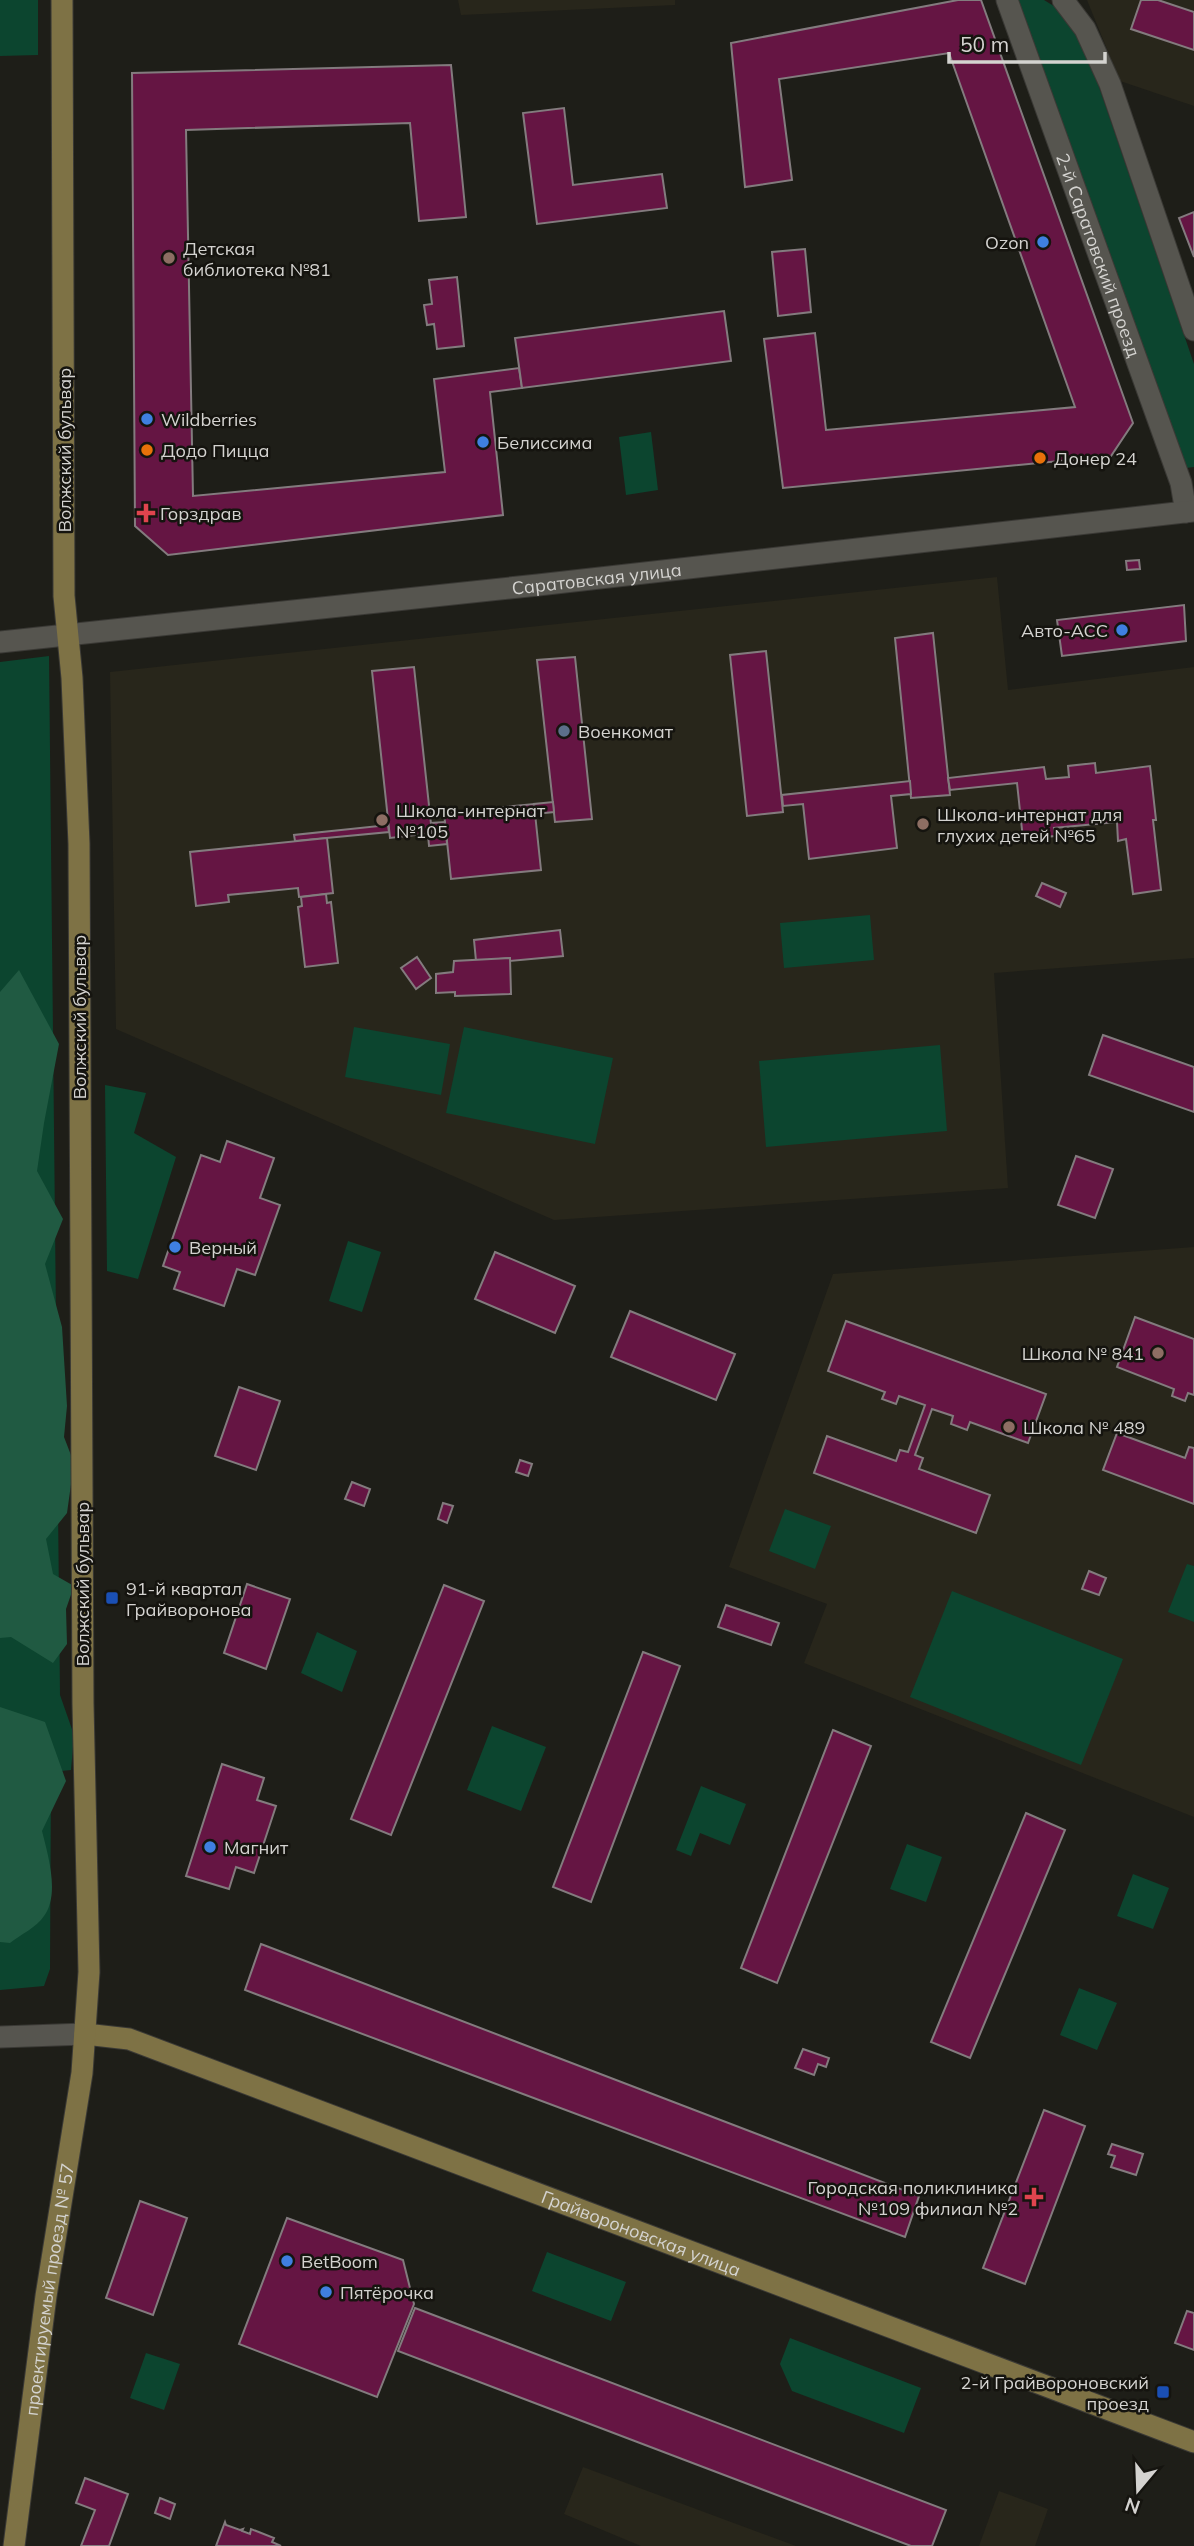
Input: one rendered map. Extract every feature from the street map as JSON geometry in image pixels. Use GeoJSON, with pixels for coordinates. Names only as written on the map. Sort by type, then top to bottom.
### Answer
{"type":"FeatureCollection","features":[{"type":"Feature","properties":{"kind":"main road","name":"Волжский бульвар"},"geometry":{"type":"LineString","coordinates":[[62,0],[64,596],[72,678],[79,844],[83,1704],[89,1972],[85,2034]]}},
{"type":"Feature","properties":{"kind":"main road","name":"Грайвороновская улица"},"geometry":{"type":"LineString","coordinates":[[85,2034],[129,2039],[1194,2442]]}},
{"type":"Feature","properties":{"kind":"main road","name":"проектируемый проезд № 57"},"geometry":{"type":"LineString","coordinates":[[14,2546],[46,2296],[82,2073],[85,2034]]}},
{"type":"Feature","properties":{"kind":"street","name":"2-й Саратовский проезд"},"geometry":{"type":"LineString","coordinates":[[1007,0],[1190,511]]}},
{"type":"Feature","properties":{"kind":"street"},"geometry":{"type":"LineString","coordinates":[[1063,0],[1085,29],[1110,84],[1194,330]]}},
{"type":"Feature","properties":{"kind":"street","name":"Саратовская улица"},"geometry":{"type":"LineString","coordinates":[[0,642],[1190,511]]}},
{"type":"Feature","properties":{"kind":"street"},"geometry":{"type":"LineString","coordinates":[[0,2037],[85,2034]]}},
{"type":"Feature","properties":{"kind":"shaded area"},"geometry":{"type":"Polygon","coordinates":[[[458,0],[675,0],[675,5],[461,15],[458,0]]]}},
{"type":"Feature","properties":{"kind":"shaded area"},"geometry":{"type":"Polygon","coordinates":[[[1087,0],[1194,0],[1194,106],[1120,81],[1087,0]]]}},
{"type":"Feature","properties":{"kind":"shaded area"},"geometry":{"type":"Polygon","coordinates":[[[997,577],[1008,690],[1194,667],[1194,958],[994,973],[1008,1188],[554,1220],[116,1029],[110,672],[997,577]]]}},
{"type":"Feature","properties":{"kind":"shaded area"},"geometry":{"type":"Polygon","coordinates":[[[1194,1247],[1194,1817],[804,1663],[827,1604],[729,1567],[833,1274],[1194,1247]]]}},
{"type":"Feature","properties":{"kind":"shaded area"},"geometry":{"type":"Polygon","coordinates":[[[583,2467],[796,2546],[641,2546],[564,2514],[583,2467]]]}},
{"type":"Feature","properties":{"kind":"shaded area"},"geometry":{"type":"Polygon","coordinates":[[[999,2491],[1048,2509],[1035,2546],[979,2546],[999,2491]]]}},
{"type":"Feature","properties":{"kind":"green space"},"geometry":{"type":"Polygon","coordinates":[[[0,0],[38,0],[38,55],[0,56],[0,0]]]}},
{"type":"Feature","properties":{"kind":"green space"},"geometry":{"type":"Polygon","coordinates":[[[1018,0],[1044,0],[1057,8],[1075,33],[1098,84],[1194,364],[1194,467],[1186,468],[1018,0]]]}},
{"type":"Feature","properties":{"kind":"green space"},"geometry":{"type":"Polygon","coordinates":[[[651,432],[658,490],[626,495],[619,437],[651,432]]]}},
{"type":"Feature","properties":{"kind":"green space"},"geometry":{"type":"Polygon","coordinates":[[[49,656],[60,1695],[74,1735],[71,1770],[51,1772],[50,1969],[44,1986],[0,1990],[0,662],[49,656]]]}},
{"type":"Feature","properties":{"kind":"green space"},"geometry":{"type":"Polygon","coordinates":[[[870,915],[874,960],[784,968],[780,923],[870,915]]]}},
{"type":"Feature","properties":{"kind":"green space"},"geometry":{"type":"Polygon","coordinates":[[[19,970],[59,1044],[37,1171],[63,1219],[45,1264],[62,1327],[67,1406],[64,1437],[74,1463],[67,1513],[46,1539],[53,1574],[74,1586],[66,1609],[67,1644],[53,1663],[11,1637],[0,1638],[0,992],[19,970]]]}},
{"type":"Feature","properties":{"kind":"green space"},"geometry":{"type":"Polygon","coordinates":[[[354,1027],[450,1044],[441,1095],[345,1077],[354,1027]]]}},
{"type":"Feature","properties":{"kind":"green space"},"geometry":{"type":"Polygon","coordinates":[[[464,1027],[613,1058],[595,1144],[446,1113],[464,1027]]]}},
{"type":"Feature","properties":{"kind":"green space"},"geometry":{"type":"Polygon","coordinates":[[[940,1045],[947,1131],[766,1147],[759,1061],[940,1045]]]}},
{"type":"Feature","properties":{"kind":"green space"},"geometry":{"type":"Polygon","coordinates":[[[105,1085],[146,1093],[134,1133],[176,1157],[138,1279],[107,1271],[105,1085]]]}},
{"type":"Feature","properties":{"kind":"green space"},"geometry":{"type":"Polygon","coordinates":[[[348,1241],[381,1252],[362,1312],[329,1301],[348,1241]]]}},
{"type":"Feature","properties":{"kind":"green space"},"geometry":{"type":"Polygon","coordinates":[[[785,1509],[831,1526],[815,1569],[769,1551],[785,1509]]]}},
{"type":"Feature","properties":{"kind":"green space"},"geometry":{"type":"Polygon","coordinates":[[[1187,1564],[1194,1566],[1194,1622],[1168,1612],[1187,1564]]]}},
{"type":"Feature","properties":{"kind":"green space"},"geometry":{"type":"Polygon","coordinates":[[[952,1591],[1123,1659],[1081,1765],[910,1697],[952,1591]]]}},
{"type":"Feature","properties":{"kind":"green space"},"geometry":{"type":"Polygon","coordinates":[[[317,1632],[357,1651],[342,1692],[301,1673],[317,1632]]]}},
{"type":"Feature","properties":{"kind":"green space"},"geometry":{"type":"Polygon","coordinates":[[[0,1707],[45,1722],[66,1781],[42,1831],[51,1875],[49,1907],[37,1924],[10,1943],[0,1942],[0,1707]]]}},
{"type":"Feature","properties":{"kind":"green space"},"geometry":{"type":"Polygon","coordinates":[[[492,1726],[546,1747],[521,1811],[467,1790],[492,1726]]]}},
{"type":"Feature","properties":{"kind":"green space"},"geometry":{"type":"Polygon","coordinates":[[[701,1786],[746,1804],[730,1845],[700,1833],[691,1856],[676,1850],[701,1786]]]}},
{"type":"Feature","properties":{"kind":"green space"},"geometry":{"type":"Polygon","coordinates":[[[907,1844],[942,1857],[926,1902],[890,1889],[907,1844]]]}},
{"type":"Feature","properties":{"kind":"green space"},"geometry":{"type":"Polygon","coordinates":[[[1133,1874],[1169,1888],[1153,1929],[1117,1916],[1133,1874]]]}},
{"type":"Feature","properties":{"kind":"green space"},"geometry":{"type":"Polygon","coordinates":[[[1079,1988],[1117,2003],[1097,2050],[1060,2035],[1079,1988]]]}},
{"type":"Feature","properties":{"kind":"green space"},"geometry":{"type":"Polygon","coordinates":[[[547,2252],[626,2282],[611,2321],[532,2291],[547,2252]]]}},
{"type":"Feature","properties":{"kind":"green space"},"geometry":{"type":"Polygon","coordinates":[[[790,2338],[921,2388],[904,2433],[792,2391],[780,2364],[790,2338]]]}},
{"type":"Feature","properties":{"kind":"green space"},"geometry":{"type":"Polygon","coordinates":[[[146,2353],[180,2364],[164,2410],[130,2398],[146,2353]]]}},
{"type":"Feature","properties":{"kind":"building"},"geometry":{"type":"Polygon","coordinates":[[[958,0],[981,0],[1133,423],[1111,456],[783,488],[764,339],[815,333],[826,430],[1075,407],[949,53],[779,79],[792,180],[745,187],[731,43],[958,0]]]}},
{"type":"Feature","properties":{"kind":"building"},"geometry":{"type":"Polygon","coordinates":[[[1141,0],[1158,0],[1194,12],[1194,50],[1131,29],[1141,0]]]}},
{"type":"Feature","properties":{"kind":"building"},"geometry":{"type":"Polygon","coordinates":[[[451,65],[466,217],[419,221],[410,123],[186,130],[193,496],[445,472],[434,379],[519,368],[522,388],[490,392],[503,515],[168,555],[135,526],[132,73],[451,65]]]}},
{"type":"Feature","properties":{"kind":"building"},"geometry":{"type":"Polygon","coordinates":[[[564,108],[573,185],[662,174],[667,208],[537,224],[523,113],[564,108]]]}},
{"type":"Feature","properties":{"kind":"building"},"geometry":{"type":"Polygon","coordinates":[[[1194,212],[1194,257],[1179,218],[1194,212]]]}},
{"type":"Feature","properties":{"kind":"building"},"geometry":{"type":"Polygon","coordinates":[[[805,249],[811,312],[778,316],[772,252],[805,249]]]}},
{"type":"Feature","properties":{"kind":"building"},"geometry":{"type":"Polygon","coordinates":[[[457,277],[464,346],[437,349],[434,324],[427,325],[424,305],[432,304],[429,280],[457,277]]]}},
{"type":"Feature","properties":{"kind":"building"},"geometry":{"type":"Polygon","coordinates":[[[724,311],[731,361],[522,388],[515,338],[724,311]]]}},
{"type":"Feature","properties":{"kind":"building"},"geometry":{"type":"Polygon","coordinates":[[[1139,560],[1140,569],[1127,570],[1126,561],[1139,560]]]}},
{"type":"Feature","properties":{"kind":"building","name":"Авто-АСС"},"geometry":{"type":"Polygon","coordinates":[[[1184,605],[1186,641],[1062,656],[1057,620],[1184,605]]]}},
{"type":"Feature","properties":{"kind":"building"},"geometry":{"type":"Polygon","coordinates":[[[933,633],[950,795],[911,798],[895,638],[933,633]]]}},
{"type":"Feature","properties":{"kind":"building"},"geometry":{"type":"Polygon","coordinates":[[[766,651],[783,812],[747,816],[730,655],[766,651]]]}},
{"type":"Feature","properties":{"kind":"building","name":"Военкомат"},"geometry":{"type":"Polygon","coordinates":[[[575,657],[592,819],[555,822],[537,660],[575,657]]]}},
{"type":"Feature","properties":{"kind":"building"},"geometry":{"type":"Polygon","coordinates":[[[414,667],[432,833],[390,838],[372,671],[414,667]]]}},
{"type":"Feature","properties":{"kind":"building"},"geometry":{"type":"Polygon","coordinates":[[[1095,763],[1096,773],[1150,766],[1161,890],[1133,894],[1126,839],[1118,841],[1117,822],[1054,828],[1055,836],[1023,839],[1017,783],[950,790],[948,778],[1044,767],[1046,779],[1069,777],[1068,766],[1095,763]]]}},
{"type":"Feature","properties":{"kind":"building"},"geometry":{"type":"Polygon","coordinates":[[[910,781],[911,794],[891,796],[897,848],[809,859],[803,804],[783,806],[782,795],[910,781]]]}},
{"type":"Feature","properties":{"kind":"building"},"geometry":{"type":"Polygon","coordinates":[[[553,802],[554,812],[535,814],[534,804],[553,802]]]}},
{"type":"Feature","properties":{"kind":"building"},"geometry":{"type":"Polygon","coordinates":[[[534,804],[541,870],[451,879],[444,813],[534,804]]]}},
{"type":"Feature","properties":{"kind":"building"},"geometry":{"type":"Polygon","coordinates":[[[445,822],[447,844],[429,846],[431,823],[445,822]]]}},
{"type":"Feature","properties":{"kind":"building"},"geometry":{"type":"Polygon","coordinates":[[[388,825],[389,832],[295,841],[294,835],[388,825]]]}},
{"type":"Feature","properties":{"kind":"building"},"geometry":{"type":"Polygon","coordinates":[[[327,838],[333,893],[299,897],[298,888],[228,895],[229,902],[196,906],[190,852],[327,838]]]}},
{"type":"Feature","properties":{"kind":"building"},"geometry":{"type":"Polygon","coordinates":[[[1042,883],[1066,893],[1060,907],[1036,896],[1042,883]]]}},
{"type":"Feature","properties":{"kind":"building"},"geometry":{"type":"Polygon","coordinates":[[[326,894],[327,903],[331,902],[338,963],[305,967],[298,907],[302,906],[301,897],[326,894]]]}},
{"type":"Feature","properties":{"kind":"building"},"geometry":{"type":"Polygon","coordinates":[[[560,930],[563,956],[476,961],[474,940],[560,930]]]}},
{"type":"Feature","properties":{"kind":"building"},"geometry":{"type":"Polygon","coordinates":[[[417,957],[431,978],[416,989],[401,968],[417,957]]]}},
{"type":"Feature","properties":{"kind":"building"},"geometry":{"type":"Polygon","coordinates":[[[510,958],[511,994],[455,996],[455,992],[436,993],[436,974],[453,972],[454,961],[510,958]]]}},
{"type":"Feature","properties":{"kind":"building"},"geometry":{"type":"Polygon","coordinates":[[[1103,1035],[1194,1067],[1194,1112],[1089,1075],[1103,1035]]]}},
{"type":"Feature","properties":{"kind":"building"},"geometry":{"type":"Polygon","coordinates":[[[227,1141],[274,1158],[260,1198],[280,1205],[255,1275],[237,1269],[224,1306],[174,1289],[180,1272],[163,1266],[201,1155],[220,1162],[227,1141]]]}},
{"type":"Feature","properties":{"kind":"building"},"geometry":{"type":"Polygon","coordinates":[[[1076,1156],[1113,1169],[1095,1218],[1058,1205],[1076,1156]]]}},
{"type":"Feature","properties":{"kind":"building"},"geometry":{"type":"Polygon","coordinates":[[[495,1252],[575,1286],[555,1333],[475,1299],[495,1252]]]}},
{"type":"Feature","properties":{"kind":"building"},"geometry":{"type":"Polygon","coordinates":[[[630,1311],[735,1354],[716,1400],[611,1357],[630,1311]]]}},
{"type":"Feature","properties":{"kind":"building","name":"Школа № 841"},"geometry":{"type":"Polygon","coordinates":[[[1135,1317],[1194,1339],[1194,1395],[1188,1393],[1185,1401],[1172,1396],[1174,1389],[1117,1367],[1135,1317]]]}},
{"type":"Feature","properties":{"kind":"building","name":"Школа № 489"},"geometry":{"type":"Polygon","coordinates":[[[846,1321],[1046,1394],[1028,1443],[970,1422],[967,1430],[951,1424],[953,1416],[932,1409],[915,1455],[923,1458],[919,1469],[990,1495],[976,1533],[814,1473],[827,1436],[896,1461],[900,1450],[908,1452],[925,1405],[899,1396],[896,1404],[882,1399],[885,1392],[828,1371],[846,1321]]]}},
{"type":"Feature","properties":{"kind":"building"},"geometry":{"type":"Polygon","coordinates":[[[239,1387],[280,1401],[256,1470],[215,1456],[239,1387]]]}},
{"type":"Feature","properties":{"kind":"building"},"geometry":{"type":"Polygon","coordinates":[[[1117,1433],[1185,1458],[1189,1447],[1194,1448],[1194,1504],[1103,1470],[1117,1433]]]}},
{"type":"Feature","properties":{"kind":"building"},"geometry":{"type":"Polygon","coordinates":[[[520,1460],[532,1464],[528,1476],[516,1472],[520,1460]]]}},
{"type":"Feature","properties":{"kind":"building"},"geometry":{"type":"Polygon","coordinates":[[[352,1482],[370,1489],[364,1506],[345,1499],[352,1482]]]}},
{"type":"Feature","properties":{"kind":"building"},"geometry":{"type":"Polygon","coordinates":[[[443,1503],[453,1506],[447,1523],[438,1519],[443,1503]]]}},
{"type":"Feature","properties":{"kind":"building"},"geometry":{"type":"Polygon","coordinates":[[[1089,1571],[1106,1578],[1099,1595],[1082,1589],[1089,1571]]]}},
{"type":"Feature","properties":{"kind":"building"},"geometry":{"type":"Polygon","coordinates":[[[247,1584],[290,1599],[266,1669],[224,1653],[247,1584]]]}},
{"type":"Feature","properties":{"kind":"building"},"geometry":{"type":"Polygon","coordinates":[[[444,1585],[484,1601],[391,1835],[351,1819],[444,1585]]]}},
{"type":"Feature","properties":{"kind":"building"},"geometry":{"type":"Polygon","coordinates":[[[726,1605],[779,1623],[771,1645],[718,1627],[726,1605]]]}},
{"type":"Feature","properties":{"kind":"building"},"geometry":{"type":"Polygon","coordinates":[[[643,1652],[680,1666],[591,1902],[553,1887],[643,1652]]]}},
{"type":"Feature","properties":{"kind":"building"},"geometry":{"type":"Polygon","coordinates":[[[833,1730],[871,1746],[777,1983],[741,1968],[833,1730]]]}},
{"type":"Feature","properties":{"kind":"building"},"geometry":{"type":"Polygon","coordinates":[[[222,1764],[264,1778],[257,1800],[276,1806],[254,1873],[236,1867],[229,1889],[186,1876],[222,1764]]]}},
{"type":"Feature","properties":{"kind":"building"},"geometry":{"type":"Polygon","coordinates":[[[1026,1813],[1065,1830],[970,2058],[931,2042],[1026,1813]]]}},
{"type":"Feature","properties":{"kind":"building"},"geometry":{"type":"Polygon","coordinates":[[[261,1944],[919,2196],[905,2237],[245,1990],[261,1944]]]}},
{"type":"Feature","properties":{"kind":"building"},"geometry":{"type":"Polygon","coordinates":[[[803,2049],[829,2058],[826,2067],[818,2064],[814,2075],[795,2068],[803,2049]]]}},
{"type":"Feature","properties":{"kind":"building","name":"Городская поликлиника №109 филиал №2"},"geometry":{"type":"Polygon","coordinates":[[[1044,2110],[1085,2126],[1025,2284],[983,2268],[1044,2110]]]}},
{"type":"Feature","properties":{"kind":"building"},"geometry":{"type":"Polygon","coordinates":[[[1112,2144],[1143,2154],[1136,2175],[1111,2167],[1115,2156],[1108,2154],[1112,2144]]]}},
{"type":"Feature","properties":{"kind":"building"},"geometry":{"type":"Polygon","coordinates":[[[140,2201],[187,2218],[153,2315],[106,2298],[140,2201]]]}},
{"type":"Feature","properties":{"kind":"building"},"geometry":{"type":"Polygon","coordinates":[[[287,2218],[403,2260],[414,2304],[377,2397],[239,2344],[287,2218]]]}},
{"type":"Feature","properties":{"kind":"building"},"geometry":{"type":"Polygon","coordinates":[[[415,2308],[946,2510],[932,2546],[911,2546],[398,2351],[415,2308]]]}},
{"type":"Feature","properties":{"kind":"building"},"geometry":{"type":"Polygon","coordinates":[[[1187,2311],[1194,2313],[1194,2350],[1175,2343],[1187,2311]]]}},
{"type":"Feature","properties":{"kind":"building"},"geometry":{"type":"Polygon","coordinates":[[[85,2478],[128,2494],[109,2546],[81,2546],[95,2510],[76,2503],[85,2478]]]}},
{"type":"Feature","properties":{"kind":"building"},"geometry":{"type":"Polygon","coordinates":[[[160,2498],[175,2504],[170,2519],[155,2513],[160,2498]]]}},
{"type":"Feature","properties":{"kind":"building"},"geometry":{"type":"Polygon","coordinates":[[[225,2522],[226,2525],[243,2529],[242,2531],[250,2534],[251,2529],[274,2538],[272,2542],[281,2546],[216,2546],[225,2522]]]}},
{"type":"Feature","properties":{"kind":"place","name":"Ozon"},"geometry":{"type":"Point","coordinates":[1043,242]}},
{"type":"Feature","properties":{"kind":"place","name":"Детская библиотека №81"},"geometry":{"type":"Point","coordinates":[169,258]}},
{"type":"Feature","properties":{"kind":"place","name":"Wildberries"},"geometry":{"type":"Point","coordinates":[147,419]}},
{"type":"Feature","properties":{"kind":"place","name":"Белиссима"},"geometry":{"type":"Point","coordinates":[483,442]}},
{"type":"Feature","properties":{"kind":"place","name":"Додо Пицца"},"geometry":{"type":"Point","coordinates":[147,450]}},
{"type":"Feature","properties":{"kind":"place","name":"Донер 24"},"geometry":{"type":"Point","coordinates":[1040,458]}},
{"type":"Feature","properties":{"kind":"place","name":"Горздрав"},"geometry":{"type":"Point","coordinates":[146,513]}},
{"type":"Feature","properties":{"kind":"place","name":"Авто-АСС"},"geometry":{"type":"Point","coordinates":[1122,630]}},
{"type":"Feature","properties":{"kind":"place","name":"Военкомат"},"geometry":{"type":"Point","coordinates":[564,731]}},
{"type":"Feature","properties":{"kind":"place","name":"Школа-интернат №105"},"geometry":{"type":"Point","coordinates":[382,820]}},
{"type":"Feature","properties":{"kind":"place","name":"Школа-интернат для глухих детей №65"},"geometry":{"type":"Point","coordinates":[923,824]}},
{"type":"Feature","properties":{"kind":"place","name":"Верный"},"geometry":{"type":"Point","coordinates":[175,1247]}},
{"type":"Feature","properties":{"kind":"place","name":"Школа № 841"},"geometry":{"type":"Point","coordinates":[1158,1353]}},
{"type":"Feature","properties":{"kind":"place","name":"Школа № 489"},"geometry":{"type":"Point","coordinates":[1009,1427]}},
{"type":"Feature","properties":{"kind":"place","name":"91-й квартал Грайворонова"},"geometry":{"type":"Point","coordinates":[112,1598]}},
{"type":"Feature","properties":{"kind":"place","name":"Магнит"},"geometry":{"type":"Point","coordinates":[210,1847]}},
{"type":"Feature","properties":{"kind":"place","name":"Городская поликлиника №109 филиал №2"},"geometry":{"type":"Point","coordinates":[1034,2197]}},
{"type":"Feature","properties":{"kind":"place","name":"BetBoom"},"geometry":{"type":"Point","coordinates":[287,2261]}},
{"type":"Feature","properties":{"kind":"place","name":"Пятёрочка"},"geometry":{"type":"Point","coordinates":[326,2292]}},
{"type":"Feature","properties":{"kind":"place","name":"2-й Грайвороновский проезд"},"geometry":{"type":"Point","coordinates":[1163,2392]}}]}
